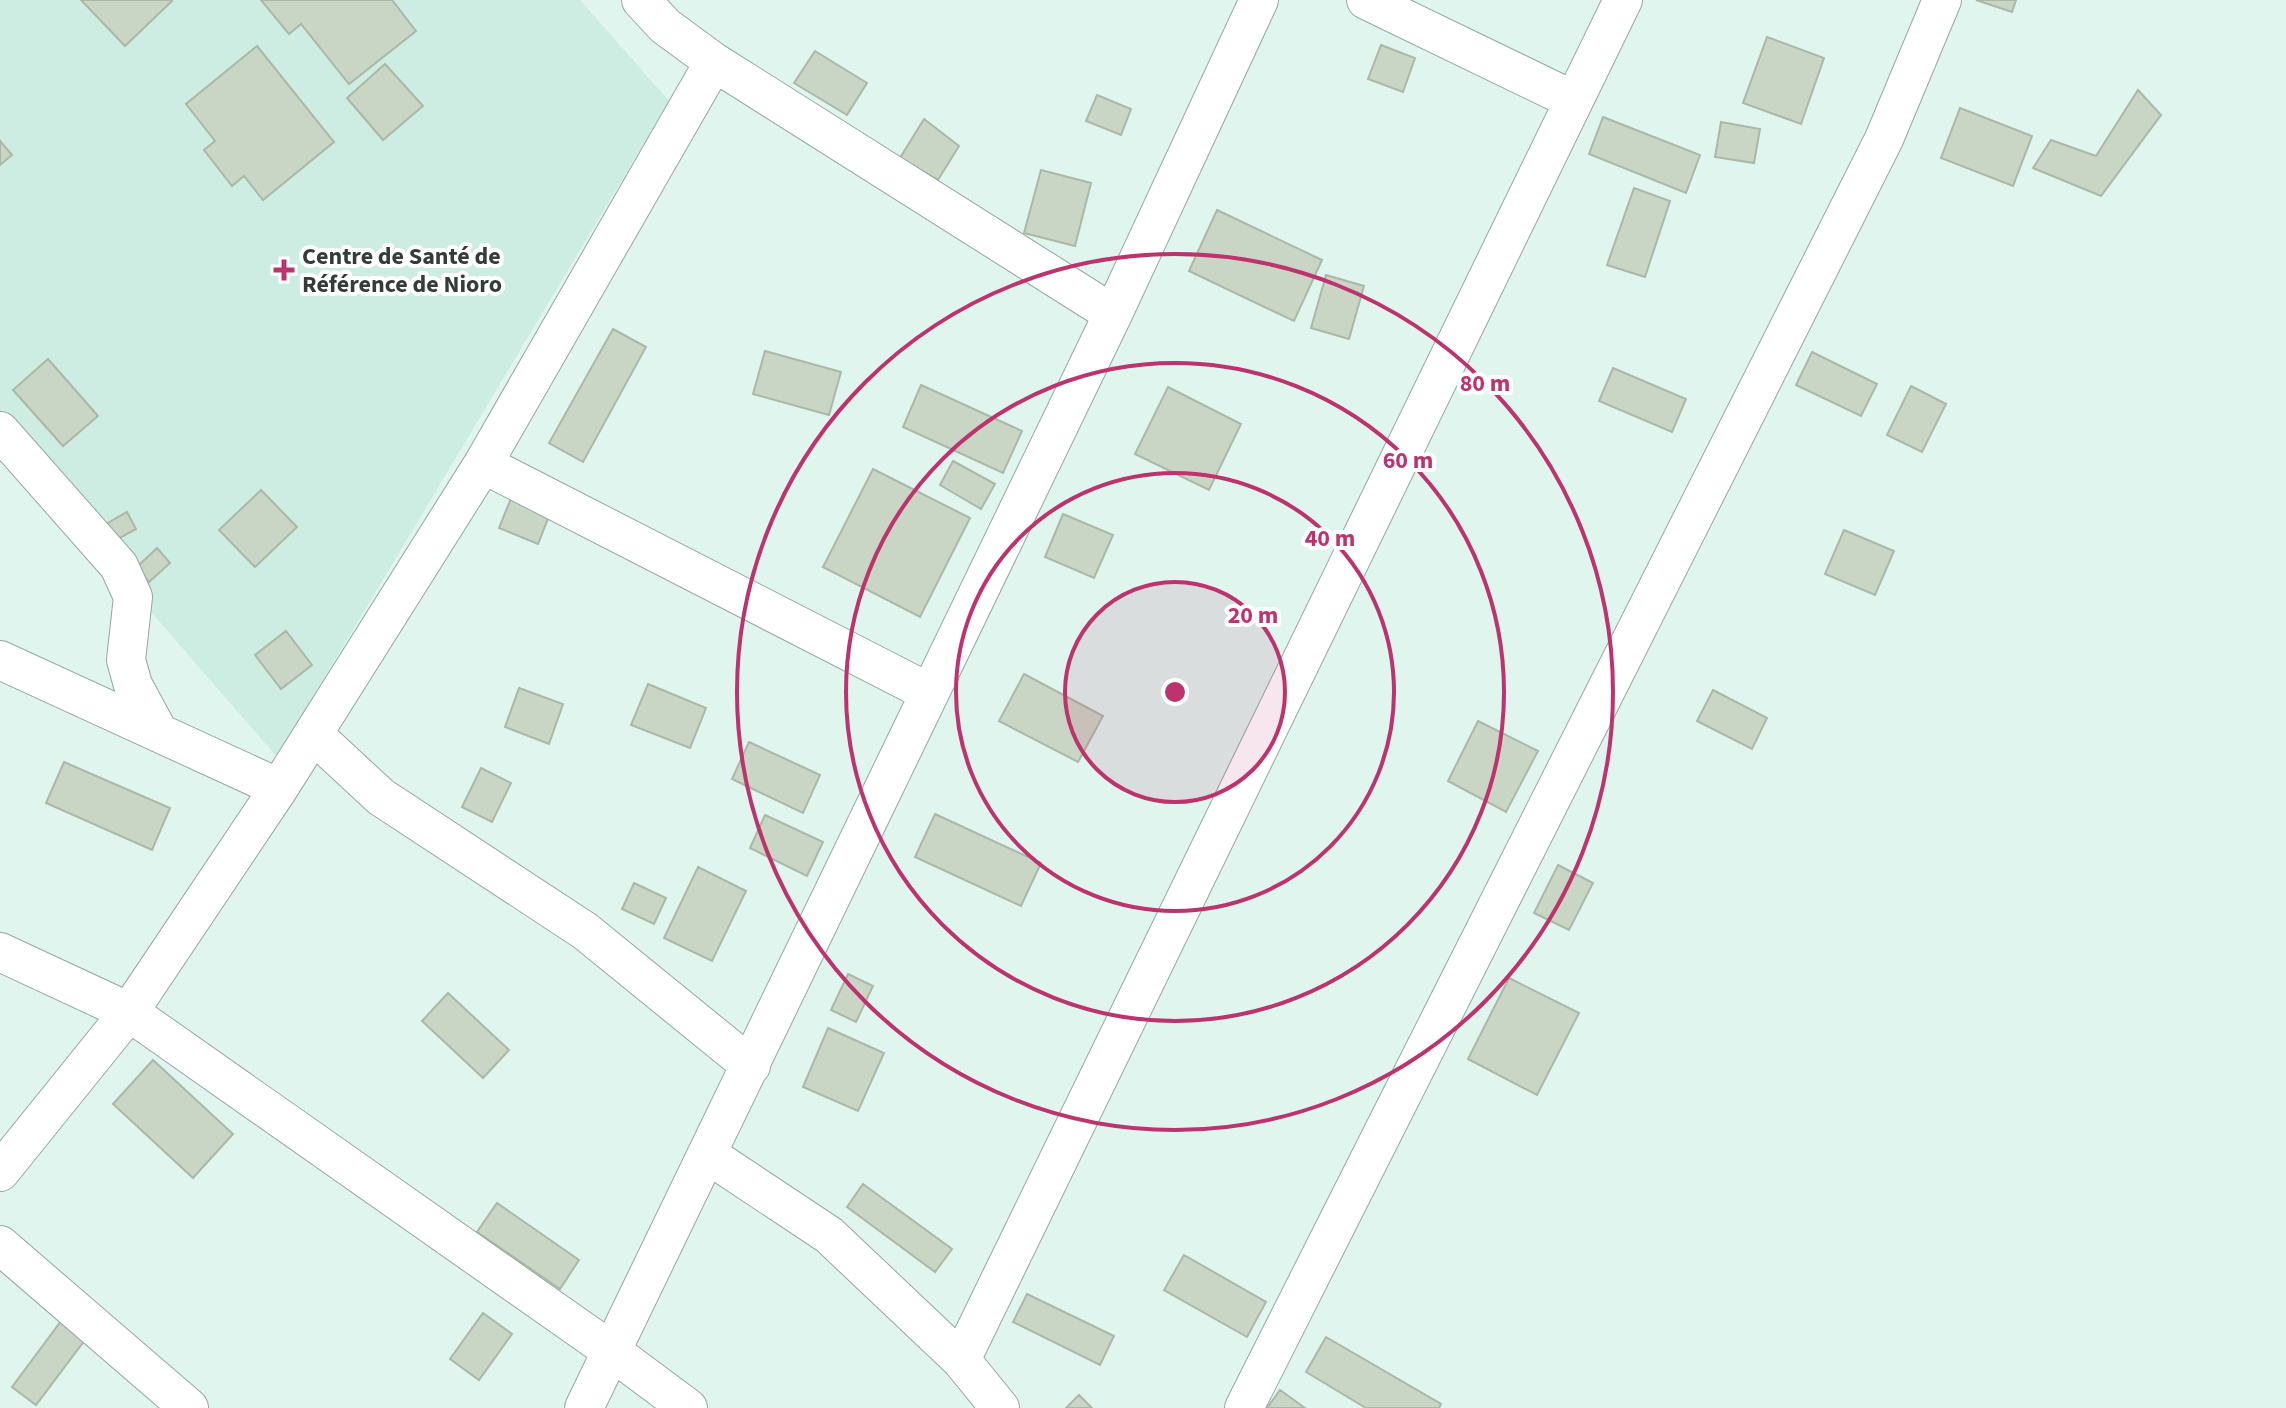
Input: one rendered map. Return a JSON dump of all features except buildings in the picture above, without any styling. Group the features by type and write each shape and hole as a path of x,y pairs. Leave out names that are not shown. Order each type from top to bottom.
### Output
{"street":[{"path":"584,1408 1113,314 1259,0"},
{"path":"1366,0 1573,100"},
{"path":"961,1360 1623,0"},
{"path":"1244,1408 1877,154 1942,0"},
{"path":"661,9 714,62 1113,314"},
{"path":"0,1172 129,1012 279,788 483,464 714,62"},
{"path":"0,431 119,566 133,597 126,660 133,685 159,733"},
{"path":"483,464 930,693"},
{"path":"0,660 279,788"},
{"path":"313,734 381,797 585,931 751,1066"},
{"path":"0,952 129,1012 688,1408"},
{"path":"707,1154 829,1235 961,1360 1000,1408"},
{"path":"0,1245 189,1408"}],"shaded area":[{"name":"Centre de Santé de Référence de Nioro","path":"0,0 580,0 669,101 277,757 0,438"}],"place":[{"name":"Centre de Santé de Référence de Nioro","path":"284,270"}]}
